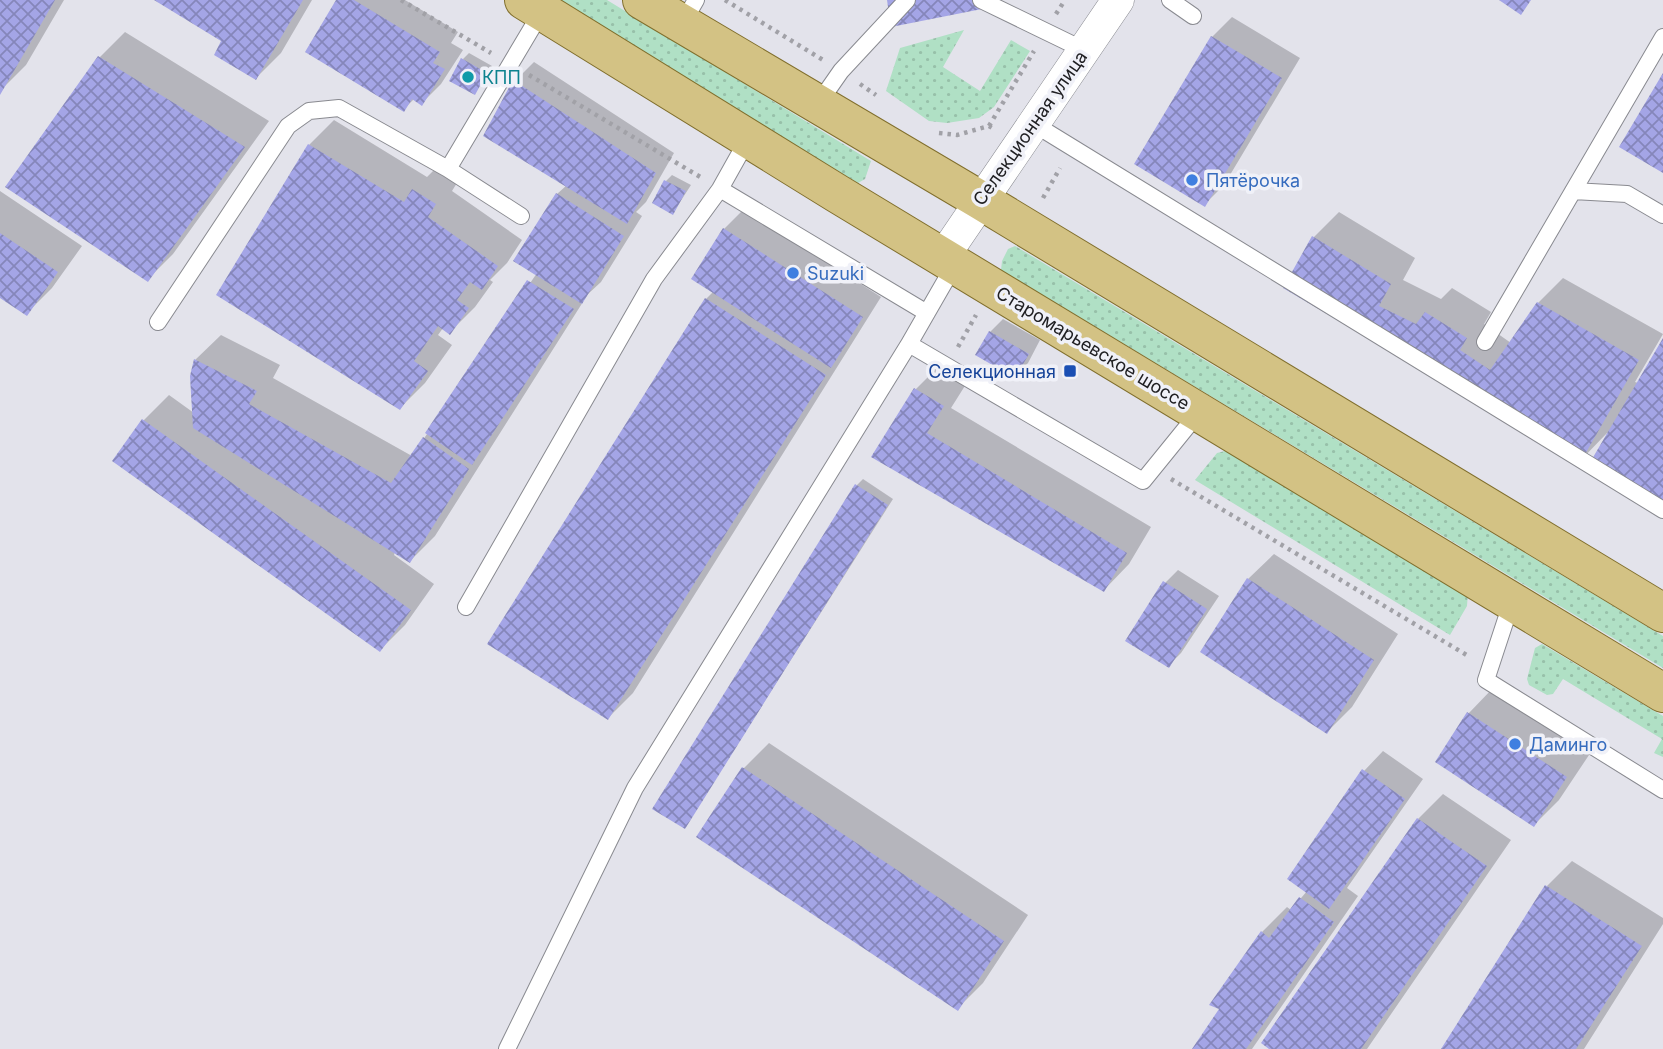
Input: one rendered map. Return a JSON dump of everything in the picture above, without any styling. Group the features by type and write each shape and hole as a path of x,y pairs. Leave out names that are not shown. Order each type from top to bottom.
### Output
{"main road":[{"path":"642,0 689,12 817,106 980,200 1663,613"},
{"name":"Старомарьевское шоссе","path":"533,6 1663,692"}],"street":[{"name":"Селекционная улица","path":"949,261 980,200 1118,0"}],"lane":[{"path":"817,106 841,71 907,0"},
{"path":"981,0 1084,50"},
{"path":"1170,0 1193,16"},
{"path":"448,169 510,65 533,6"},
{"path":"1485,342 1663,37"},
{"path":"158,322 288,126 309,111 339,108 448,169 521,216"},
{"path":"1027,134 1663,510"},
{"path":"466,607 654,279 720,189 748,138"},
{"path":"720,189 927,313"},
{"path":"1573,191 1627,194 1663,215"},
{"path":"506,1049 635,788 909,344 927,313 949,261"},
{"path":"909,344 1143,481 1199,412"},
{"path":"1512,601 1486,680 1663,790"}],"path":[{"path":"401,0 720,189"},
{"path":"725,0 879,97"},
{"path":"989,126 1065,0"},
{"path":"931,133 957,135 989,126 1027,134 1072,176"},
{"path":"1154,469 1490,667"}],"green space":[{"path":"558,0 607,0 871,161 865,179 858,183"},
{"path":"964,30 943,67 980,91 1011,40 1030,51 994,107 979,118 947,123 929,121 886,91 900,48"},
{"path":"1015,246 1663,636 1663,668 1001,270 1008,249"},
{"path":"1233,449 1468,592 1467,606 1450,635 1195,480 1217,453"},
{"path":"1542,644 1663,716 1663,757 1654,753 1662,739 1563,679 1553,694 1547,695 1529,685 1527,679 1535,648"}],"building":[{"path":"0,0 55,0 0,95"},
{"path":"154,0 303,0 256,80 214,55 221,41"},
{"path":"336,0 354,0 440,52 433,63 445,69 422,106 412,99 404,112 305,52"},
{"path":"887,0 985,0 987,8 891,27"},
{"path":"1499,0 1531,0 1521,15"},
{"path":"1211,36 1282,78 1205,207 1134,164"},
{"path":"98,56 245,147 148,282 5,187"},
{"name":"КПП","path":"461,58 487,73 475,95 449,81"},
{"path":"1663,73 1663,173 1619,147"},
{"path":"513,80 656,173 627,224 483,136"},
{"path":"308,144 404,202 412,189 436,204 428,217 498,266 482,290 470,282 457,300 469,308 450,335 438,326 414,361 428,371 400,410 216,295"},
{"path":"664,180 686,191 673,215 652,203"},
{"path":"556,193 624,236 582,304 513,261"},
{"path":"723,228 863,317 831,368 691,279"},
{"path":"0,233 58,272 27,316 0,298"},
{"path":"1312,236 1391,284 1379,306 1416,324 1425,312 1467,338 1460,350 1490,370 1537,302 1639,360 1580,463 1283,288"},
{"path":"527,280 574,309 472,465 425,433"},
{"path":"705,298 826,375 608,720 487,644"},
{"path":"989,331 1029,354 1015,378 975,355"},
{"path":"1663,338 1663,517 1585,471"},
{"path":"194,359 257,391 249,404 391,483 423,437 469,469 410,563 193,428 190,376"},
{"path":"914,388 944,406 927,433 1127,553 1104,592 871,457"},
{"path":"142,419 411,610 380,652 112,461"},
{"path":"855,484 888,505 685,829 652,809"},
{"path":"1247,578 1374,660 1327,734 1200,652"},
{"path":"1163,581 1207,609 1169,668 1125,641"},
{"path":"1467,712 1567,777 1534,827 1435,762"},
{"path":"742,767 1004,941 958,1011 696,837"},
{"path":"1362,769 1405,799 1329,909 1287,879"},
{"path":"1417,818 1487,866 1361,1049 1269,1049 1261,1043"},
{"path":"1545,885 1642,946 1576,1049 1441,1049"},
{"path":"1299,897 1334,922 1246,1049 1192,1049 1219,1009 1209,1005 1261,931 1269,938"}],"place":[{"name":"КПП","path":"468,77"},
{"name":"Пятёрочка","path":"1192,180"},
{"name":"Suzuki","path":"793,273"},
{"name":"Селекционная","path":"1070,371"},
{"name":"Даминго","path":"1515,744"}]}
